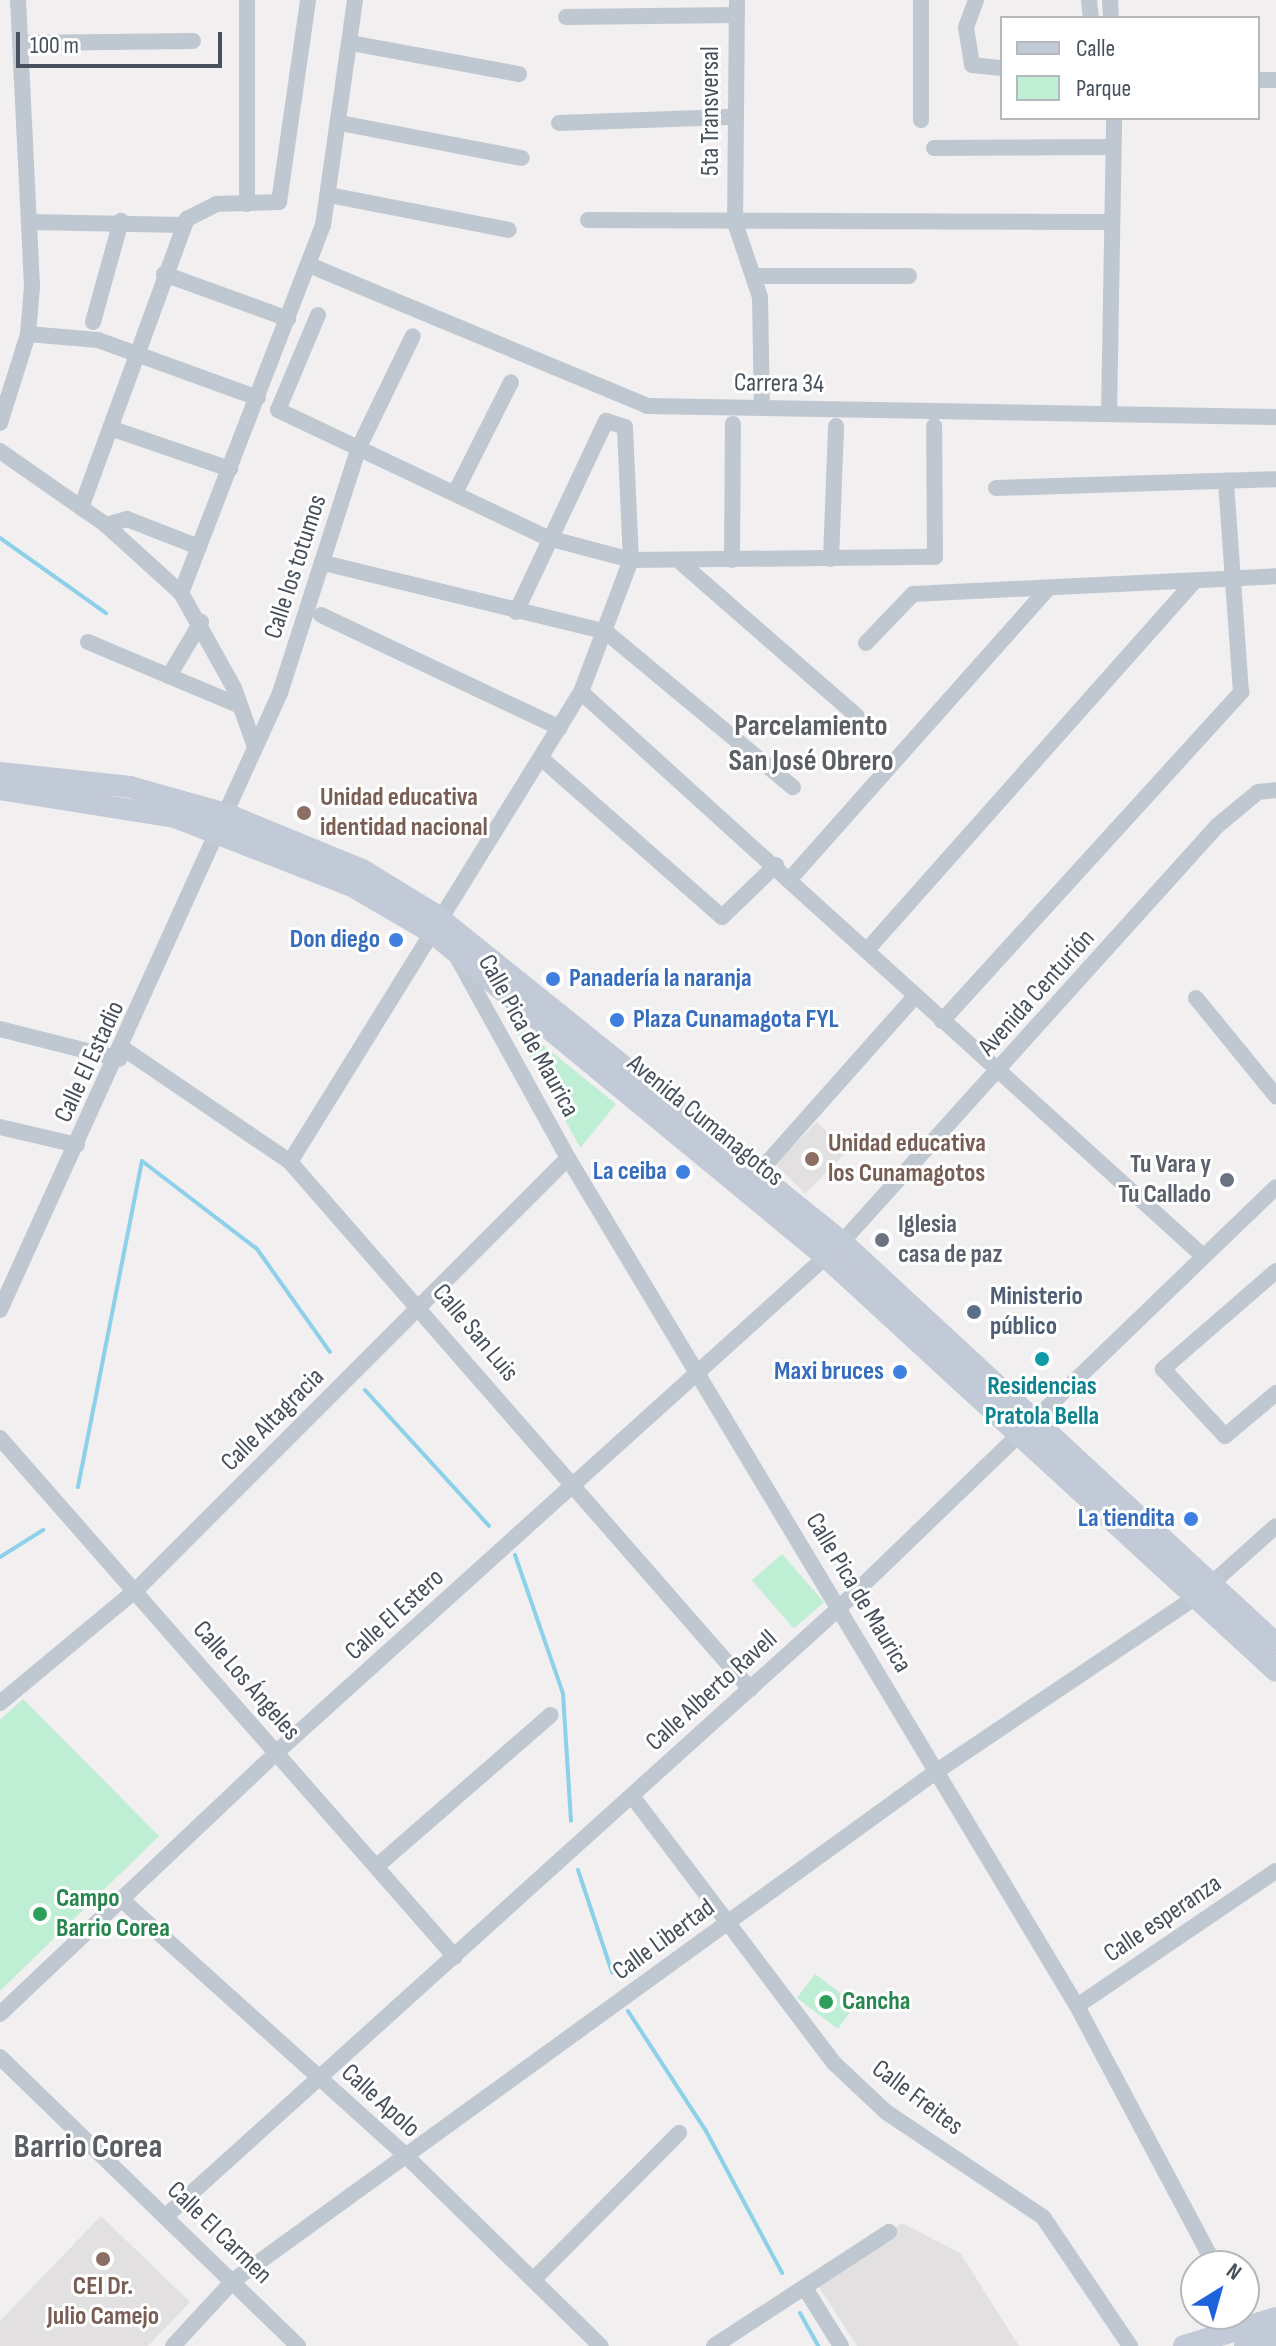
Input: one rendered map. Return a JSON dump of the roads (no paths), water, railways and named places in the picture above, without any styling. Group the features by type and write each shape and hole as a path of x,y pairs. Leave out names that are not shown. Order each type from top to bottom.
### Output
{"street":[{"path":"0,423 28,334 30,222 23,43 18,0"},
{"path":"247,0 247,204"},
{"path":"81,508 183,225 197,209 281,198 308,0"},
{"path":"181,593 309,265 329,195 355,0"},
{"path":"921,0 921,120"},
{"path":"976,0 966,27 972,65 1000,68"},
{"path":"566,17 736,7"},
{"name":"5ta Transversal","path":"735,223 736,7"},
{"path":"23,43 193,41"},
{"path":"351,43 519,74"},
{"path":"559,123 735,117"},
{"path":"1109,414 1114,120"},
{"path":"340,123 522,158"},
{"path":"934,148 1113,147"},
{"path":"329,195 509,230"},
{"path":"588,220 735,223 1112,222"},
{"path":"30,222 121,221 183,225"},
{"path":"93,322 121,221"},
{"path":"735,223 755,276 762,408"},
{"name":"Carrera 34","path":"309,265 647,406 1276,417"},
{"path":"164,274 288,319"},
{"path":"755,276 909,276"},
{"path":"318,315 278,410 548,538 631,560 935,557 934,426"},
{"path":"28,334 137,351 258,398"},
{"name":"Calle los totumos","path":"223,823 324,563 359,447 413,336"},
{"path":"455,493 511,382"},
{"path":"290,1162 581,692 631,560 627,428 607,420 548,538 516,612"},
{"path":"732,560 733,424"},
{"path":"831,559 836,426"},
{"path":"110,428 230,469"},
{"path":"0,451 106,525 181,593 201,622 240,706 255,747"},
{"path":"996,488 1276,479"},
{"path":"942,1021 1241,692 1226,481"},
{"path":"106,525 127,519 199,547"},
{"path":"678,560 857,716"},
{"path":"324,563 606,632 793,787"},
{"path":"866,643 913,594 1046,591 1276,576"},
{"path":"867,950 1193,583"},
{"path":"790,879 1046,591"},
{"path":"321,615 560,728"},
{"path":"169,676 201,622"},
{"path":"88,642 240,706"},
{"path":"581,692 776,865 998,1074 1202,1255"},
{"path":"541,758 714,914 729,913 776,865"},
{"name":"Avenida Cumanagotos","path":"0,773 130,787 223,823 437,926 759,1172 834,1250 1207,1589 1276,1644"},
{"name":"Avenida Cumanagotos","path":"0,789 120,803 223,823"},
{"name":"Avenida Centurión","path":"834,1250 998,1074 1217,826 1246,799 1274,792"},
{"name":"Calle El Estadio","path":"0,1310 122,1054 223,823"},
{"name":"Avenida Cumanagotos","path":"437,926 452,949 834,1250"},
{"name":"Calle Pica de Maurica","path":"452,949 568,1158 1077,2006 1207,2250"},
{"path":"759,1172 915,996"},
{"path":"1196,998 1276,1096"},
{"name":"Calle San Luis","path":"0,1029 122,1054 290,1162 422,1306 573,1488 750,1689"},
{"path":"0,1127 77,1145"},
{"name":"Calle Altagracia","path":"0,1703 135,1591 568,1158"},
{"name":"Calle Alberto Ravell","path":"166,2216 838,1609 1276,1187"},
{"name":"Calle El Estero","path":"0,2014 277,1752 834,1250"},
{"path":"1274,1278 1163,1369 1225,1436 1276,1393"},
{"name":"Calle Los Ángeles","path":"0,1438 455,1957"},
{"name":"Calle Libertad","path":"173,2346 234,2280 937,1771 1207,1589 1276,1526"},
{"name":"Avenida Cumanagotos","path":"1207,1589 1276,1671"},
{"path":"377,1866 551,1715"},
{"name":"Calle Freites","path":"632,1796 834,2063 876,2102 1043,2217 1130,2346"},
{"name":"Calle esperanza","path":"1077,2006 1276,1871"},
{"name":"Calle Apolo","path":"121,1899 406,2156 601,2346"},
{"name":"Calle El Carmen","path":"0,2057 234,2280 298,2346"},
{"path":"534,2279 679,2133"},
{"path":"714,2346 889,2232"},
{"path":"805,2288 841,2346"},
{"path":"1184,2346 1254,2335 1276,2318"}],"waterway":[{"path":"0,538 106,613"},
{"path":"78,1487 142,1161 257,1249 330,1352"},
{"path":"365,1390 489,1526"},
{"path":"0,1557 43,1530"},
{"path":"515,1555 563,1694 571,1821"},
{"path":"578,1870 612,1972"},
{"path":"628,2011 706,2131 782,2273"},
{"path":"800,2313 818,2346"}],"place":[{"name":"Unidad educativa identidad nacional","path":"304,813"},
{"name":"Don diego","path":"396,940"},
{"name":"Panadería la naranja","path":"553,979"},
{"name":"Plaza Cunamagota FYL","path":"617,1020"},
{"name":"Unidad educativa los Cunamagotos","path":"812,1159"},
{"name":"La ceiba","path":"683,1172"},
{"name":"Tu Vara y Tu Callado","path":"1227,1180"},
{"name":"Iglesia casa de paz","path":"882,1240"},
{"name":"Ministerio público","path":"974,1312"},
{"name":"Residencias Pratola Bella","path":"1042,1359"},
{"name":"Maxi bruces","path":"900,1372"},
{"name":"La tiendita","path":"1191,1519"},
{"name":"Campo Barrio Corea","path":"40,1914"},
{"name":"Cancha","path":"826,2002"},
{"name":"CEI Dr. Julio Camejo","path":"103,2259"}],"district":[{"name":"Parcelamiento San José Obrero","path":"811,743"},
{"name":"Barrio Corea","path":"88,2147"}]}
